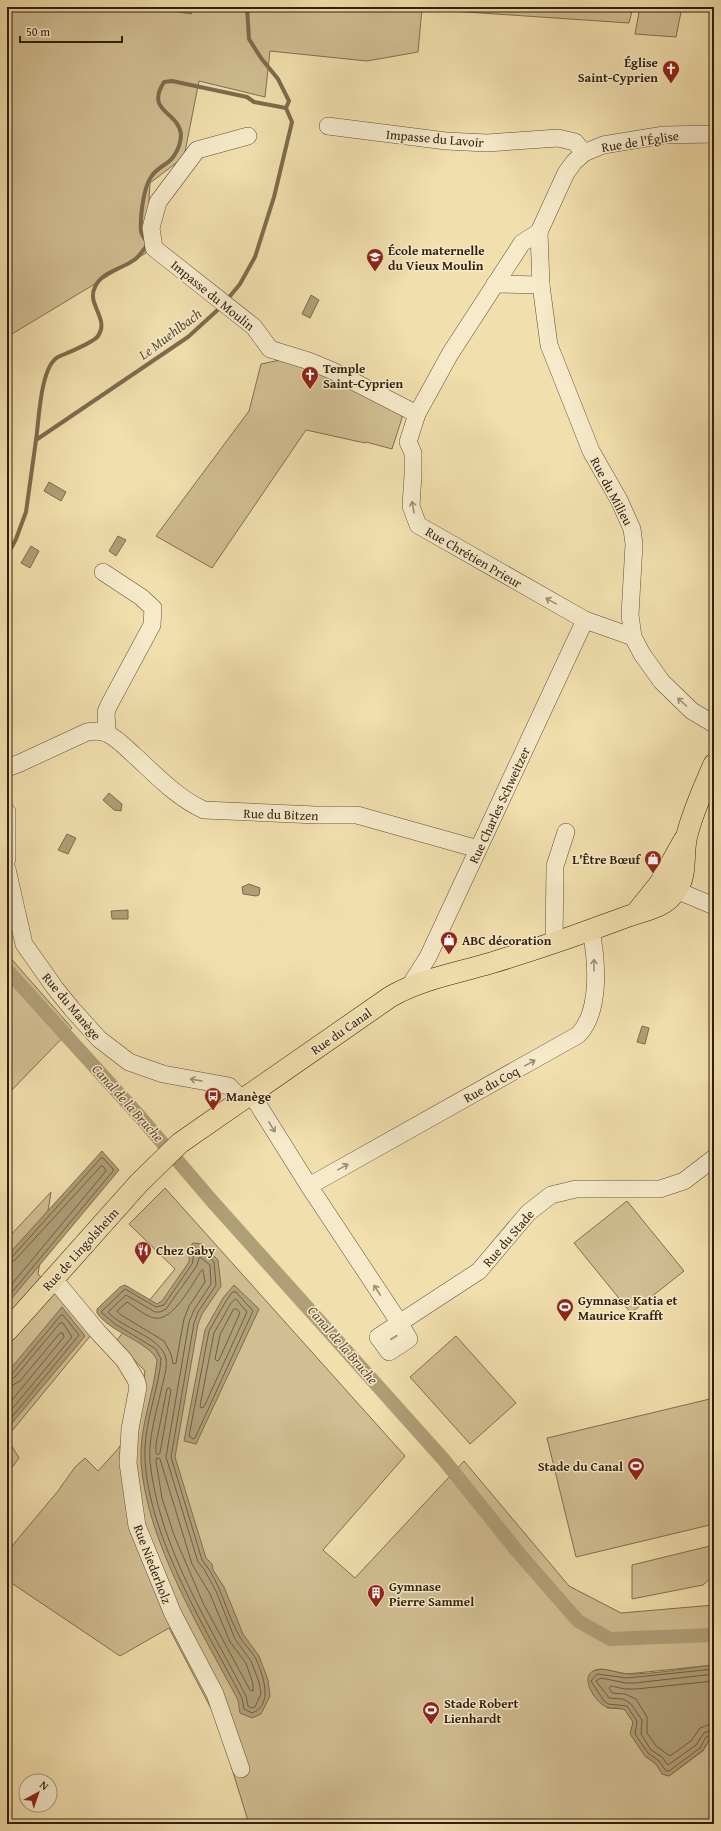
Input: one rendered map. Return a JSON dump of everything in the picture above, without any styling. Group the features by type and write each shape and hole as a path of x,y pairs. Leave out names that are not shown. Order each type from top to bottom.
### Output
{"main road":[{"path":"668,887 684,871 686,836 714,764"},
{"name":"Rue du Canal","path":"158,1165 180,1143 390,997 409,987 554,944 636,913 654,909 668,887"},
{"name":"Rue de Lingolsheim","path":"7,1330 138,1183 158,1165"}],"street":[{"name":"Impasse du Lavoir","path":"328,126 446,141 487,143 558,138 575,142 584,153"},
{"name":"Rue de l'Église","path":"540,232 566,173 574,162 584,153 603,145 664,135 714,134"},
{"name":"Impasse du Moulin","path":"248,136 197,150 158,202 151,228 154,248 254,327 270,349 309,361 334,371 417,414"},
{"path":"417,414 450,354 522,243 540,232"},
{"name":"Rue du Milieu","path":"540,232 541,285 549,345 591,451 619,500 632,529 634,544 630,615 633,637 642,654 662,682 692,711 714,724"},
{"path":"496,284 541,285"},
{"name":"Rue Chrétien Prieur","path":"417,414 408,442 413,453 411,506 418,524 585,620 633,637"},
{"path":"7,768 87,732 96,731 107,733 106,712 152,625 153,608 142,597 103,572"},
{"name":"Rue Charles Schweitzer","path":"409,987 428,957 585,620"},
{"name":"Rue du Bitzen","path":"107,733 119,741 185,800 204,810 214,812 357,815 478,849"},
{"path":"7,812 7,859"},
{"path":"554,944 555,866 566,832"},
{"name":"Rue du Manège","path":"7,869 24,944 55,988 99,1039 120,1057 129,1062 163,1074 229,1086 246,1097"},
{"path":"668,887 714,906"},
{"name":"Rue du Coq","path":"309,1186 578,1035 590,1018 594,1002 594,956 591,931"},
{"path":"246,1097 309,1186"},
{"name":"Rue du Stade","path":"309,1186 399,1322 479,1270 528,1213 550,1195 576,1189 660,1189 684,1181 714,1158"},
{"name":"Rue Niederholz","path":"52,1278 97,1332 124,1360 136,1380 138,1387 130,1429 128,1463 137,1526 173,1614 215,1694 241,1769"}],"shaded area":[{"path":"7,7 633,7 629,23 422,9 418,52 367,61 270,51 265,97 199,81 184,157 150,183 146,253 7,337"},
{"path":"640,7 682,7 676,37 635,34"},
{"path":"285,359 298,361 401,412 402,418 392,449 366,442 306,430 212,568 156,536 249,411 261,364"},
{"path":"7,954 72,1028 7,1095"},
{"path":"165,1188 405,1456 323,1550 355,1578 464,1461 569,1586 621,1613 714,1605 714,1665 627,1674 602,1669 595,1670 607,1708 625,1709 633,1722 633,1727 645,1756 656,1764 663,1774 669,1776 703,1751 709,1740 714,1737 714,1824 249,1824 217,1720 169,1628 120,1656 7,1580 7,1552 58,1491 75,1467 85,1458 98,1471 118,1449 138,1418 145,1371 116,1341 175,1269 129,1224"},
{"path":"51,1192 38,1274 91,1335 7,1437 7,1239"},
{"path":"627,1201 684,1271 631,1313 574,1243"},
{"path":"456,1336 516,1403 470,1444 410,1377"},
{"name":"Stade du Canal","path":"714,1398 714,1524 576,1557 547,1438"},
{"path":"7,1438 19,1458 7,1474"},
{"path":"714,1545 714,1575 703,1585 632,1599 632,1565"}],"water":[{"path":"164,7 194,7 191,14 167,10"},
{"path":"311,295 319,300 310,318 302,314"},
{"path":"49,482 66,492 61,501 44,491"},
{"path":"118,536 126,540 116,556 109,551"},
{"path":"31,546 39,551 30,568 21,563"},
{"path":"109,793 122,804 121,811 114,810 103,800"},
{"path":"67,834 76,838 68,854 58,850"},
{"path":"249,884 260,888 259,895 243,894 242,887"},
{"path":"128,910 128,919 112,919 111,911"},
{"path":"642,1026 649,1028 645,1044 637,1042"},
{"path":"102,1151 119,1170 7,1304 7,1256"},
{"path":"193,1243 202,1244 218,1260 221,1286 202,1314 198,1324 175,1457 206,1558 212,1564 213,1570 224,1587 243,1634 259,1656 268,1680 270,1696 261,1714 252,1718 240,1713 238,1700 178,1585 153,1524 145,1493 141,1449 144,1423 157,1360 146,1347 111,1326 97,1313 97,1309 120,1287 125,1285 157,1304 162,1301 189,1262 190,1247"},
{"path":"234,1285 259,1309 196,1444 184,1441 205,1330 223,1298"},
{"path":"62,1307 85,1336 7,1429 7,1373"},
{"path":"714,1665 714,1737 709,1740 703,1750 669,1776 662,1774 656,1764 645,1756 630,1734 633,1722 625,1710 609,1708 603,1705 598,1701 588,1683 588,1677 591,1673 600,1669 625,1674 640,1674"}],"waterway":[{"name":"Le Muehlbach","path":"226,301 240,284 255,257 274,197 292,122 286,108 289,101 278,79 261,58 249,39 247,7"},
{"path":"36,440 41,395 47,372 52,363 58,357 91,342 98,336 101,330 100,318 93,299 95,287 107,274 136,259 148,244 141,233 141,218 144,196 148,182 158,169 173,158 179,146 181,137 179,126 164,111 158,100 159,92 164,82 172,81 247,97 254,102 286,108"},
{"name":"Le Muehlbach","path":"7,556 16,539 26,512 36,440 188,337 222,306"},
{"name":"Canal de la Bruche","path":"7,970 142,1119 212,1201 444,1460 517,1551 578,1621 610,1639 714,1635"}],"place":[{"name":"Église Saint-Cyprien","path":"671,84"},
{"name":"École maternelle du Vieux Moulin","path":"375,272"},
{"name":"Temple Saint-Cyprien","path":"310,390"},
{"name":"L'Être Bœuf","path":"653,874"},
{"name":"ABC décoration","path":"449,955"},
{"name":"Manège","path":"213,1111"},
{"name":"Chez Gaby","path":"143,1265"},
{"name":"Gymnase Katia et Maurice Krafft","path":"565,1322"},
{"name":"Stade du Canal","path":"636,1481"},
{"name":"Gymnase Pierre Sammel","path":"376,1608"},
{"name":"Stade Robert Lienhardt","path":"431,1725"}]}
